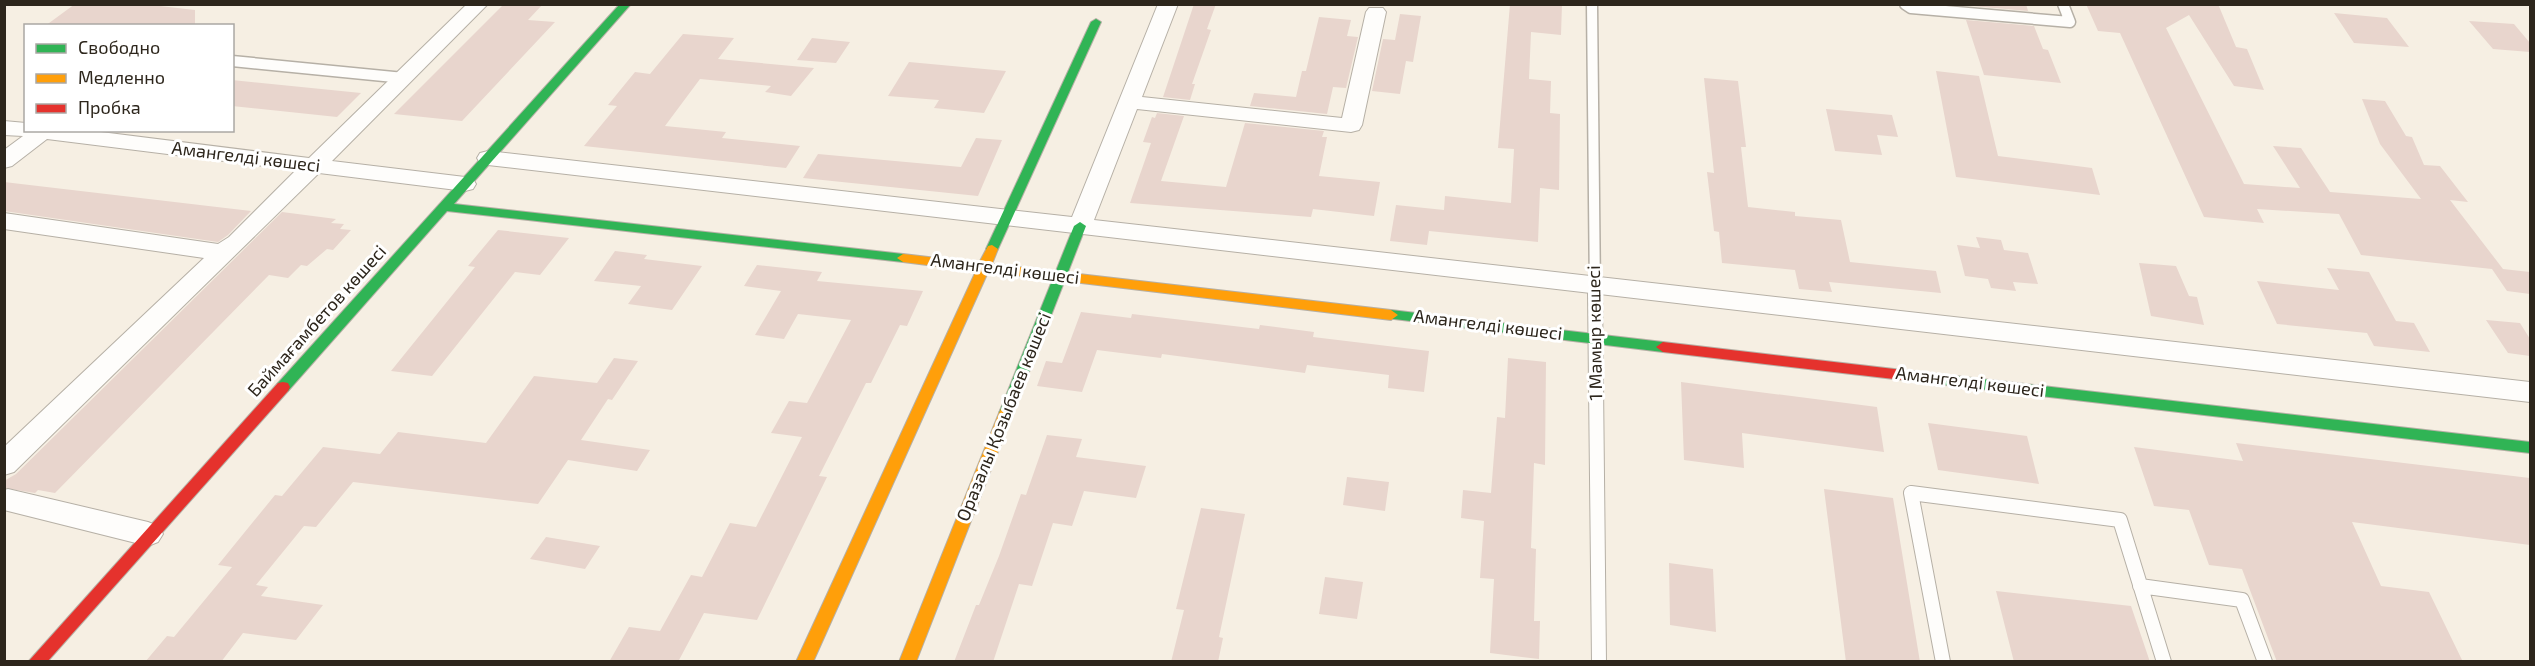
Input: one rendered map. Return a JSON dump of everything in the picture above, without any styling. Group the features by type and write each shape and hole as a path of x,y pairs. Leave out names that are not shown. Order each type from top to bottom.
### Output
{"street":[{"path":"4,464 479,4"},
{"name":"Баймағамбетов көшесі","path":"36,662 148,534 626,4"},
{"name":"Оразалы Қозыбаев көшесі","path":"907,662 1168,4"},
{"path":"1129,102 1351,125 1376,12"},
{"path":"804,662 1096,22"},
{"name":"Амангелді көшесі","path":"4,128 24,130"},
{"path":"4,161 34,132"},
{"name":"Амангелді көшесі","path":"43,132 465,184"},
{"path":"488,158 2530,392"},
{"name":"Амангелді көшесі","path":"445,207 1060,275 2530,448"},
{"path":"4,221 233,244"},
{"path":"8,500 148,534"}],"lane":[{"name":"1 Мамыр көшесі","path":"1592,4 1599,662"},
{"path":"1905,4 1911,8 2070,22 2063,4"},
{"path":"234,61 404,78"},
{"path":"1943,662 1911,493 2120,520 2164,662"},
{"path":"2140,586 2242,600 2265,662"}],"building":[{"path":"75,4 142,4 195,10 195,24 48,24"},
{"path":"504,4 543,4 528,20 555,22 462,121 394,114"},
{"path":"1194,4 1216,4 1207,29 1211,30 1192,84 1195,84 1190,100 1163,97"},
{"path":"1510,4 1562,4 1561,35 1531,32 1529,79 1551,81 1550,113 1560,114 1559,190 1540,188 1538,242 1429,231 1427,245 1390,241 1396,205 1444,210 1445,196 1511,203 1514,149 1498,148"},
{"path":"2026,4 2028,11 1961,5"},
{"path":"2086,4 2218,4 2236,47 2247,49 2264,90 2234,86 2189,15 2166,28 2244,184 2300,188 2273,146 2301,148 2330,192 2421,199 2380,144 2362,99 2385,101 2406,136 2412,137 2424,165 2440,166 2468,202 2450,200 2503,269 2530,272 2530,294 2507,291 2492,269 2361,255 2339,214 2257,209 2264,223 2204,217 2120,33 2098,31"},
{"path":"2334,13 2387,18 2409,47 2354,43"},
{"path":"1400,14 1421,16 1413,62 1406,61 1400,94 1372,91 1383,39 1395,40"},
{"path":"1319,17 1351,20 1347,36 1358,37 1346,88 1333,87 1327,114 1250,106 1254,93 1296,97 1302,71 1306,71"},
{"path":"1966,20 2034,26 2043,49 2048,50 2061,83 1984,75"},
{"path":"2469,21 2514,24 2530,43 2530,52 2493,49"},
{"path":"683,34 734,38 718,59 814,68 791,96 765,92 771,86 700,79 665,126 726,132 722,138 800,146 786,168 584,146 617,106 608,105 635,72 650,74"},
{"path":"812,38 850,42 836,63 797,60"},
{"path":"909,62 1006,71 984,113 934,108 939,100 888,96"},
{"path":"1936,71 1979,76 1998,156 2092,168 2100,195 1956,177"},
{"path":"1704,78 1738,81 1746,147 1741,147 1748,207 1795,212 1795,216 1841,220 1850,262 1936,271 1941,293 1829,282 1832,292 1799,289 1795,270 1722,263 1719,232 1714,231 1707,172 1714,173"},
{"path":"234,80 361,93 337,117 234,106"},
{"path":"1826,109 1892,115 1898,137 1877,135 1882,155 1835,151"},
{"path":"1157,113 1184,116 1161,181 1226,187 1245,123 1324,131 1322,137 1327,137 1319,176 1380,182 1374,216 1313,209 1311,217 1130,203 1151,143 1143,142 1152,117 1155,118"},
{"path":"976,138 1002,140 978,196 803,178 818,154 961,167"},
{"path":"4,182 251,211 218,242 4,211"},
{"path":"282,212 336,219 331,223 344,224 340,229 351,230 333,250 327,249 307,266 301,265 288,278 269,275 55,493 38,490 35,493 4,488 4,481 16,474"},
{"path":"498,230 569,238 540,275 515,272 432,376 391,371 475,267 468,266"},
{"path":"1976,237 2001,240 2004,250 2028,253 2038,284 2013,282 2016,291 1991,288 1988,279 1965,276 1957,245 1980,248"},
{"path":"615,251 647,255 644,259 702,266 672,310 628,304 641,286 594,281"},
{"path":"2139,263 2176,266 2189,296 2197,297 2204,325 2151,316"},
{"path":"757,265 822,272 817,281 923,291 907,326 900,325 871,383 866,383 819,476 827,477 757,620 704,613 678,662 609,662 629,627 660,631 691,575 702,577 730,523 756,527 802,437 771,433 789,401 807,403 851,320 798,314 784,339 755,335 781,291 744,286"},
{"path":"2327,268 2369,272 2396,321 2414,323 2430,352 2374,346 2367,333 2277,324 2257,281 2339,290"},
{"path":"1081,312 1131,318 1132,314 1259,329 1260,325 1314,332 1313,337 1429,351 1424,392 1388,388 1389,375 1307,365 1305,373 1162,354 1161,358 1097,350 1082,392 1037,386 1046,361 1062,363"},
{"path":"2486,320 2520,323 2530,339 2530,356 2508,353"},
{"path":"614,358 638,361 612,400 608,399 581,440 650,450 637,471 568,460 538,504 353,482 316,527 304,526 256,585 268,587 261,596 323,605 296,640 243,633 221,662 145,662 167,636 174,637 232,567 218,565 275,495 282,496 323,447 380,454 398,432 486,443 534,376 597,383"},
{"path":"1508,358 1546,362 1545,465 1534,463 1531,548 1536,549 1534,621 1540,621 1539,659 1490,653 1494,579 1480,578 1484,521 1461,518 1463,490 1491,493 1497,417 1505,418"},
{"path":"1681,382 1877,407 1884,452 1742,433 1744,468 1684,460"},
{"path":"1928,423 2027,436 2039,484 1938,470"},
{"path":"1047,435 1082,439 1076,457 1146,466 1136,498 1084,491 1072,526 1053,523 1032,586 1019,584 993,662 954,662 976,605 979,605 999,556 1021,494 1026,495"},
{"path":"2236,443 2530,478 2530,545 2352,522 2381,586 2429,592 2463,662 2277,662 2242,569 2209,565 2189,510 2154,506 2134,447 2243,461"},
{"path":"1347,477 1389,482 1385,511 1343,505"},
{"path":"1824,489 1893,498 1920,662 1846,662"},
{"path":"1201,508 1245,514 1219,637 1223,638 1218,662 1171,662 1184,610 1176,609"},
{"path":"546,537 600,546 585,569 530,559"},
{"path":"1669,563 1713,569 1716,632 1670,625"},
{"path":"1325,577 1363,582 1357,619 1319,614"},
{"path":"1996,591 2131,606 2150,662 2014,662"}],"traffic: fast":[{"path":"283,387 626,4"},
{"path":"992,249 1096,22"},
{"path":"445,207 903,258"},
{"path":"1006,413 1080,226"},
{"path":"1391,315 1663,347"},
{"path":"1920,377 2530,448"}],"traffic: slow":[{"path":"804,662 992,249"},
{"path":"903,258 1391,315"},
{"path":"907,662 1006,413"}],"traffic: jam":[{"path":"1663,347 1920,377"},
{"path":"36,662 283,387"}]}
